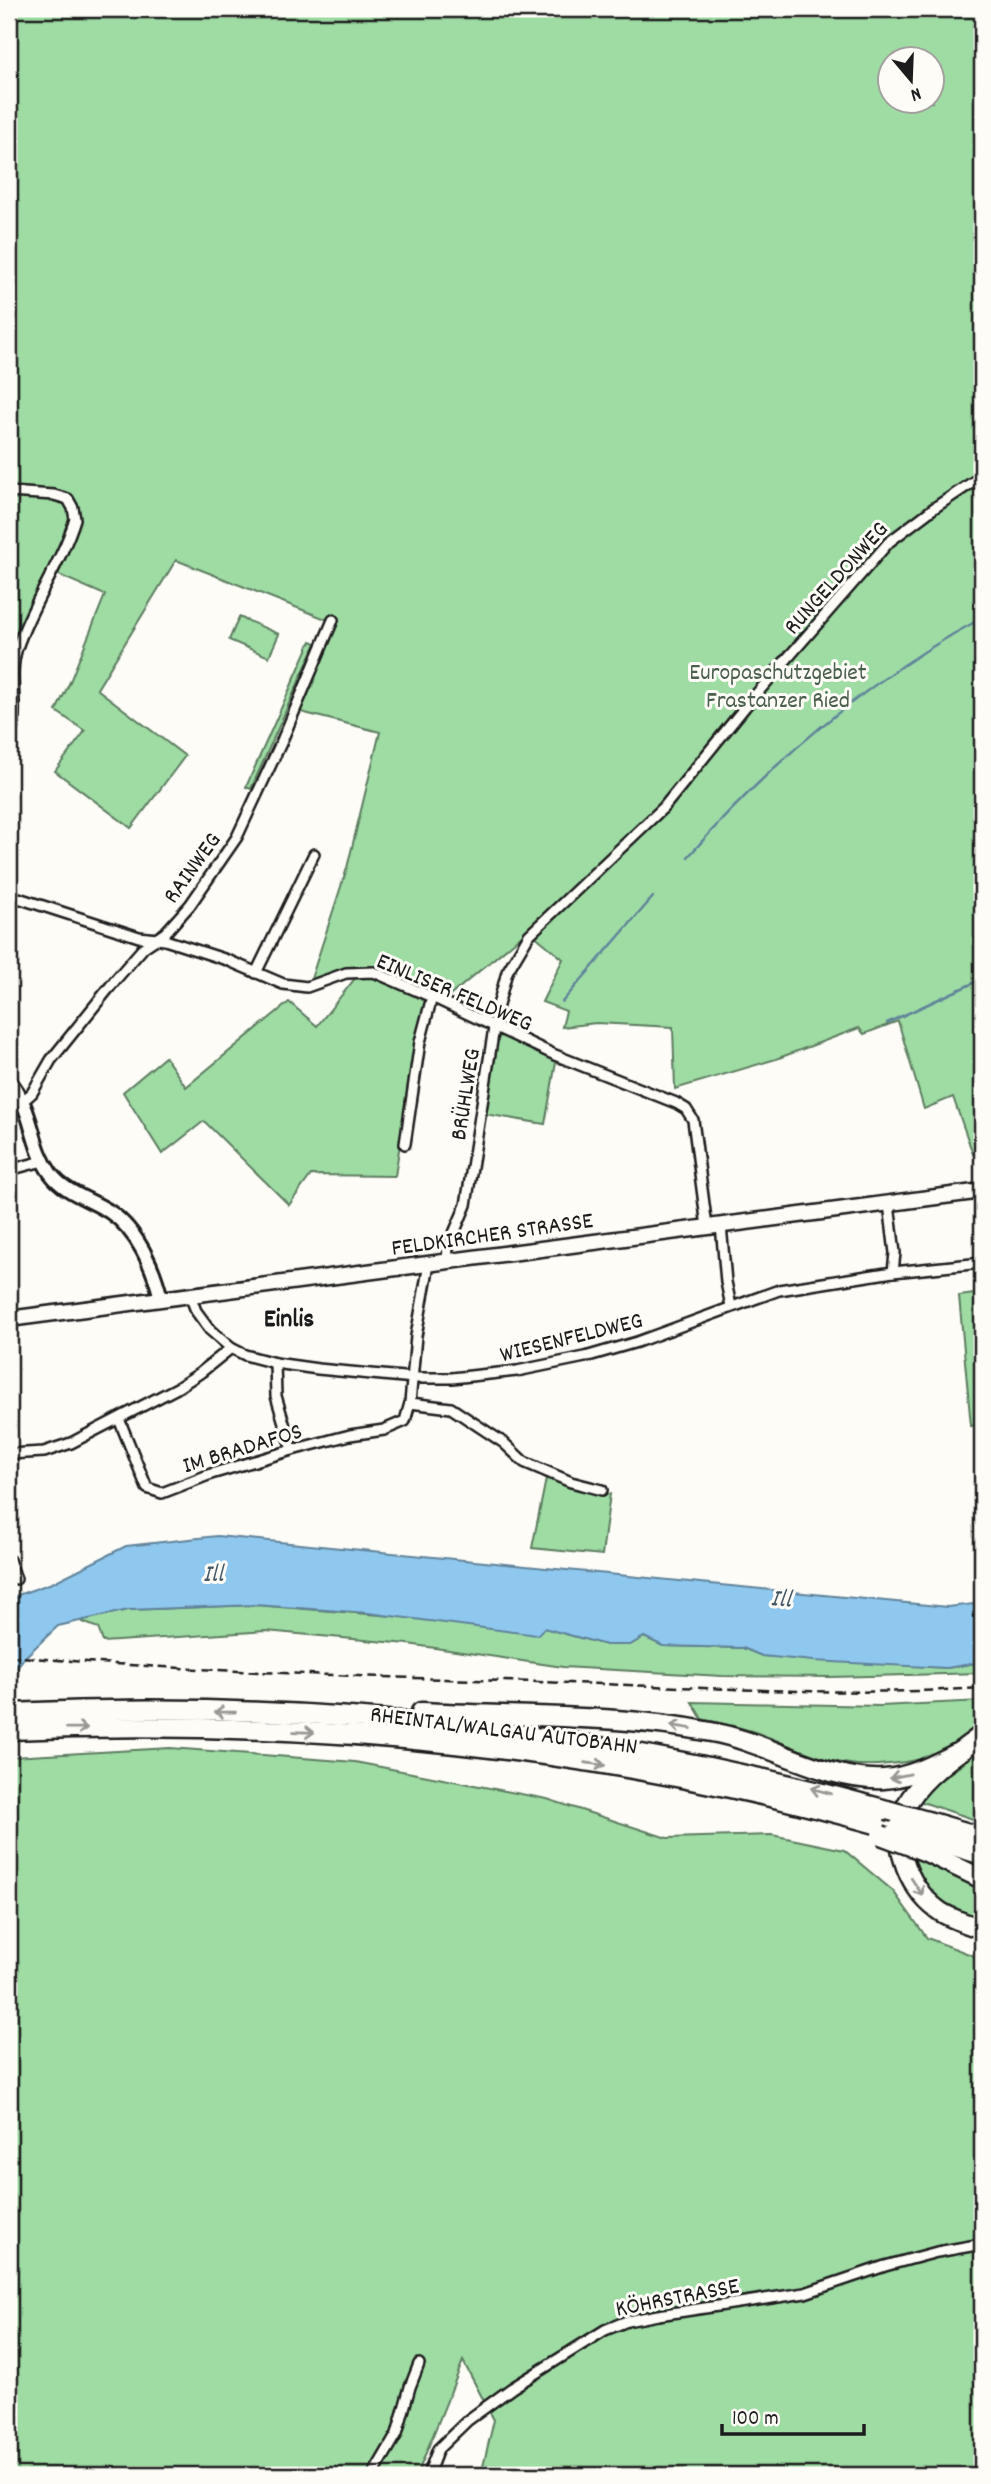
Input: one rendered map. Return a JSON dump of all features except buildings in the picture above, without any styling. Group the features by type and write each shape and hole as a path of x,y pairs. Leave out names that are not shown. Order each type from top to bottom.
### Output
{"highway":[{"name":"RHEINTAL/WALGAU AUTOBAHN","path":"9,1713 196,1711 345,1717 432,1724 698,1764 813,1789 884,1823"},
{"path":"345,1717 408,1711 642,1721 742,1738 817,1768 852,1777 883,1779 906,1776 963,1750"},
{"name":"RHEINTAL/WALGAU AUTOBAHN","path":"9,1730 131,1727 315,1732 553,1757 649,1772 884,1823 982,1855"},
{"path":"982,1735 920,1786 908,1801 901,1821 901,1847 907,1870 923,1897 939,1910 982,1929"},
{"name":"RHEINTAL/WALGAU AUTOBAHN","path":"927,1837 982,1837"},
{"path":"927,1837 982,1879"}],"main road":[{"path":"9,1081 24,1100 43,1161 60,1184 111,1212 129,1230 158,1284 161,1299"},
{"name":"FELDKIRCHER STRASSE","path":"9,1320 982,1191"}],"street":[{"name":"RUNGELDONWEG","path":"528,934 664,807 745,707 889,542 923,515 982,476"},
{"path":"9,492 54,495 68,499 75,519 17,648 11,673 15,726 9,739"},
{"name":"RAINWEG","path":"24,1100 32,1093 51,1060 117,978 155,939 165,933 190,905 237,837 333,620"},
{"path":"256,972 314,854"},
{"name":"EINLISER FELDWEG","path":"9,895 139,937 228,960 283,984 307,987 346,973 374,972 568,1060 676,1103 686,1109 693,1120 714,1226"},
{"name":"BRÜHLWEG","path":"447,1262 448,1247 466,1205 493,1027 508,972 528,934"},
{"name":"BRÜHLWEG","path":"405,1144 420,1042 432,997"},
{"path":"9,1170 43,1161"},
{"path":"889,1204 895,1253 893,1272"},
{"path":"714,1226 731,1306"},
{"name":"WIESENFELDWEG","path":"190,1295 198,1315 231,1348 245,1355 275,1363 414,1378 481,1376 585,1357 637,1342 731,1306 790,1288 893,1272 982,1263"},
{"path":"429,1264 416,1336 410,1404 451,1408 504,1443 524,1462 571,1482 602,1490"},
{"path":"9,1454 44,1452 71,1443 177,1388 231,1348"},
{"path":"275,1363 275,1396 292,1450"},
{"name":"IM BRADAFOS","path":"119,1419 147,1488 162,1493 211,1474 292,1450 395,1427 405,1421 410,1404"},
{"path":"9,1560 16,1579"},
{"name":"KÖHRSTRASSE","path":"428,2475 438,2449 468,2420 512,2388 605,2330 627,2321 658,2315 806,2293 885,2266 937,2252 982,2244"},
{"path":"373,2475 397,2434 419,2364"}],"green space":[{"name":"Europaschutzgebiet Frastanzer Ried","path":"9,9 982,9 982,1152 973,1154 953,1097 924,1109 898,1021 864,1034 859,1028 776,1059 675,1089 673,1027 596,1023 562,1027 566,1011 542,1002 563,959 528,930 446,999 431,993 416,1040 395,1176 311,1175 289,1205 204,1121 162,1154 123,1092 165,1057 186,1087 289,1002 317,1026 364,967 310,982 347,868 380,732 297,711 336,623 176,560 97,689 185,756 131,828 55,771 85,731 56,711 105,595 50,571 9,664"},
{"path":"239,617 279,634 269,657 229,640"},
{"path":"311,641 316,643 251,789 246,787"},
{"path":"489,1021 558,1051 545,1124 478,1113"},
{"path":"982,1293 982,1424 971,1426 959,1296"},
{"path":"546,1479 610,1494 602,1555 532,1548"},
{"path":"255,1605 544,1628 606,1645 630,1645 644,1637 663,1646 743,1648 762,1656 947,1668 982,1662 982,1673 831,1677 722,1676 563,1667 408,1644 266,1631 103,1642 98,1628 78,1620 128,1610"},
{"path":"982,1701 982,1822 919,1801 928,1789 964,1763 950,1747 923,1759 905,1762 882,1765 844,1763 811,1754 749,1730 702,1719 692,1702 880,1706"},
{"path":"170,1748 355,1762 547,1799 667,1838 772,1835 844,1850 893,1891 927,1938 982,1959 982,2475 481,2475 494,2420 463,2361 417,2475 9,2475 9,1754 12,1757"},
{"path":"908,1853 952,1871 982,1888 982,1921 957,1913 922,1886"}],"water":[{"name":"Ill","path":"217,1536 948,1607 982,1603 982,1662 947,1668 813,1661 762,1656 743,1648 663,1646 644,1637 630,1645 606,1645 544,1628 537,1635 368,1613 255,1605 128,1610 58,1626 24,1658 9,1678 9,1598 52,1583 126,1546"}],"waterway":[{"path":"688,857 754,788 824,724 901,667 982,618"},
{"path":"562,1002 653,897"},
{"path":"887,1023 982,979"}],"railway":[{"path":"9,1656 289,1673 724,1689 879,1692 982,1688"}],"district":[{"name":"Einlis","path":"289,1317"}]}
